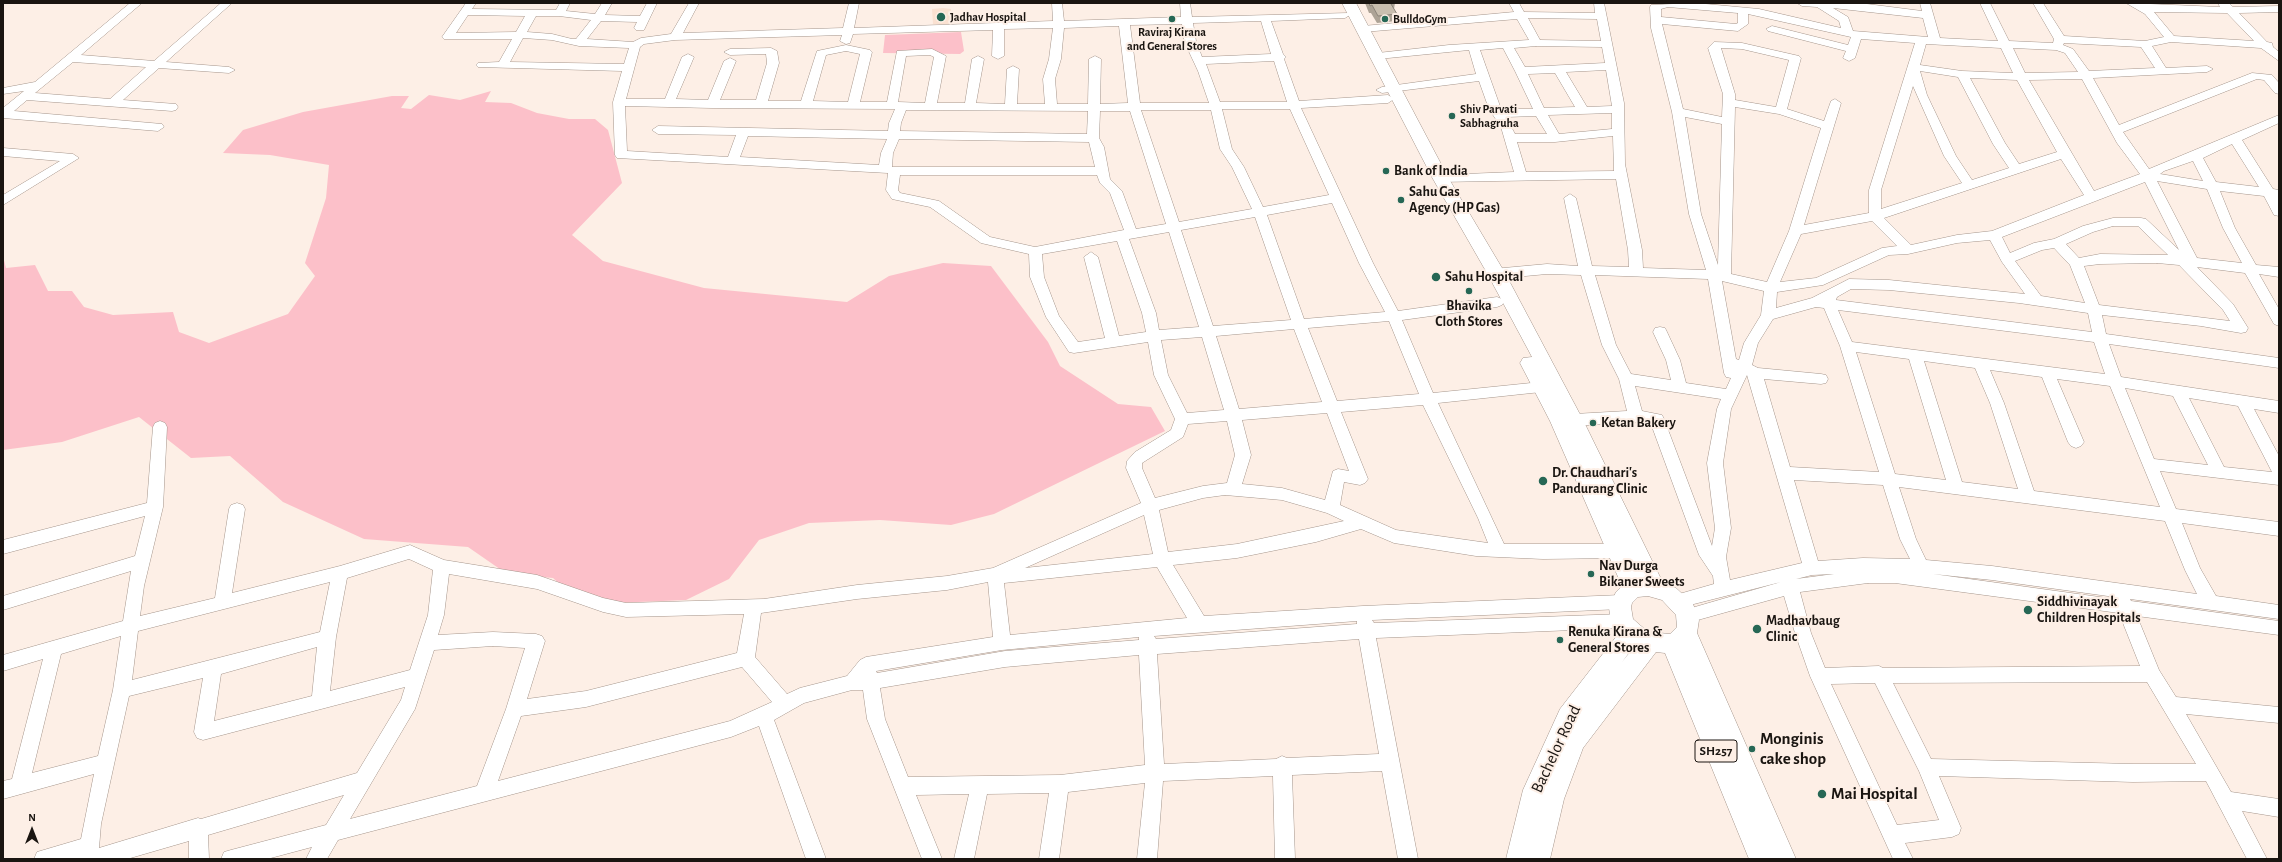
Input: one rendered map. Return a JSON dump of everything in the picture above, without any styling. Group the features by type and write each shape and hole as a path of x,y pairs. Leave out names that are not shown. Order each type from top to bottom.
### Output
{"main road":[{"name":"SH257","path":"1344,7 1363,28 1378,56 1388,93 1441,179 1489,274 1497,302 1559,421 1618,551 1784,859"},
{"name":"SH257","path":"1344,7 1388,93 1428,180 1489,274 1574,420 1654,617 1761,859"},
{"name":"Bachelor Road","path":"1518,859 1535,790 1568,716 1654,617"},
{"name":"Bachelor Road","path":"1538,859 1552,799 1574,743 1654,617"}],"street":[{"path":"138,3 36,85 3,114 158,127"},
{"path":"112,103 228,3"},
{"path":"559,13 565,3"},
{"path":"579,42 598,18 607,3"},
{"path":"652,3 640,26 638,43 628,68 620,102 621,156 890,170 1102,171"},
{"path":"675,37 694,3"},
{"path":"846,48 847,32 854,3"},
{"path":"1051,108 1049,79 1055,59 1059,24 1057,3"},
{"path":"1185,3 1186,20 1190,41 1198,61 1204,71 1216,107 1226,149 1238,167 1259,211 1299,324 1333,407 1360,479 1338,475 1331,508"},
{"path":"1514,3 1536,43"},
{"path":"1599,3 1618,109 1621,175 1635,250 1636,272"},
{"path":"1812,568 1785,473 1771,432 1743,368 1719,276 1708,258 1696,214 1678,112 1654,7 1669,3 1744,10 1760,8 1853,34 1935,42 2004,46 2058,43 2145,44 2171,39 2279,45"},
{"path":"1812,3 1928,15"},
{"path":"1772,29 1851,54 1853,34 1844,19 1812,3"},
{"path":"1925,3 1935,42"},
{"path":"1985,3 1999,28 2004,46 2064,154 2091,197"},
{"path":"2038,3 2058,43 2069,51 2086,75 2123,143 2148,176 2187,262"},
{"path":"2130,3 2149,12 2171,39"},
{"path":"644,19 598,18 559,13 469,8 448,37 522,35 552,37 559,40 579,42 638,43 675,37 1265,18 1344,7"},
{"path":"2141,8 2279,9"},
{"path":"2227,8 2279,58"},
{"path":"1656,20 1738,28 1743,24 1744,10"},
{"path":"502,66 522,35 533,12"},
{"path":"1363,28 1520,15 1601,16"},
{"path":"1265,18 1280,57 1294,105 1366,263 1394,316 1428,399 1486,518 1499,550"},
{"path":"1124,22 1133,83 1134,106 1233,414 1243,455 1233,490"},
{"path":"998,26 998,56"},
{"path":"1738,28 1742,46"},
{"path":"1908,250 1875,216 1875,190 1922,40"},
{"path":"1378,56 1536,43 1606,44"},
{"path":"1719,276 1724,250 1729,94 1714,48 1718,44 1742,46 1795,58 1781,112"},
{"path":"2145,44 2162,72"},
{"path":"1507,45 1554,138"},
{"path":"1474,47 1483,77 1498,114 1507,127 1521,176"},
{"path":"806,105 821,53 846,48 866,52 853,105"},
{"path":"712,104 730,56 771,51 773,63 761,104"},
{"path":"930,106 940,56 932,52 901,53 894,135 887,153 892,190 896,196 934,204 986,240 1035,251 1337,198"},
{"path":"669,103 688,57"},
{"path":"1198,61 1280,57"},
{"path":"69,58 155,66 229,70"},
{"path":"970,107 978,59"},
{"path":"1095,59 1095,107 1093,138 1098,146 1104,180 1116,191 1126,234 1149,313 1161,375 1182,419 1178,432 1140,456 1133,465 1150,506 1162,560 1199,624"},
{"path":"482,65 628,68"},
{"path":"1521,71 1610,66"},
{"path":"1913,67 1962,74 2021,77 2207,70"},
{"path":"1913,67 1921,95 1950,156 1969,185"},
{"path":"1011,107 1013,69"},
{"path":"1559,69 1583,110"},
{"path":"1962,74 1999,144 2017,170"},
{"path":"2116,130 2260,74 2268,77 2279,91"},
{"path":"620,102 1051,108 1294,105 1388,93 1483,77"},
{"path":"1907,84 1921,95"},
{"path":"3,91 36,85"},
{"path":"23,96 172,107"},
{"path":"1729,103 1781,112 1828,126"},
{"path":"1722,582 1718,557 1723,528 1715,463 1724,409 1733,393 1751,343 1768,315 1771,288 1796,231 1834,103"},
{"path":"1498,114 1618,109"},
{"path":"1678,112 1729,122"},
{"path":"1489,274 1547,269 1719,276 1771,288 1818,282 1887,251 1908,250 1957,239 1994,235 2148,176 2160,168 2196,156 2278,121"},
{"path":"658,130 1057,140 1093,138"},
{"path":"733,161 743,132"},
{"path":"1511,138 1554,138 1618,132"},
{"path":"2235,139 2274,193 2279,212"},
{"path":"3,152 72,158 3,201"},
{"path":"1796,231 1875,216 2064,154"},
{"path":"2196,156 2212,186 2229,228 2252,269 2252,274 2279,321"},
{"path":"1441,179 1521,176 1621,175"},
{"path":"2148,176 2212,186 2274,193"},
{"path":"1570,198 1586,270 1598,304 1598,310 1609,345 1626,379 1636,416"},
{"path":"1768,315 1825,300 1849,284 1889,285 2037,301 2241,328 2228,307 2187,262 2141,222 2113,222 2088,229 2057,243 2039,246 2007,259"},
{"path":"1994,235 2007,259 2037,301"},
{"path":"2057,243 2076,263 2094,308 2100,338 2115,381 2193,570 2211,603"},
{"path":"1708,258 1724,250"},
{"path":"1035,251 1037,277 1053,317 1074,348 1153,336 1394,316 1497,302"},
{"path":"1091,257 1113,342"},
{"path":"2076,263 2100,260 2157,258 2279,272"},
{"path":"1825,300 2279,363"},
{"path":"1825,300 1847,346 1887,479 1908,539 1925,573"},
{"path":"1660,332 1674,360 1680,387"},
{"path":"1847,346 2115,381 2179,393 2279,407"},
{"path":"1915,355 1956,487"},
{"path":"1980,364 1997,402 2028,497"},
{"path":"1743,368 1821,379"},
{"path":"2046,372 2076,442"},
{"path":"1626,379 1733,393"},
{"path":"1182,419 1428,399 1541,387"},
{"path":"2179,393 2220,473"},
{"path":"2243,402 2279,470"},
{"path":"1574,420 1636,416 1657,419 1707,555 1722,582"},
{"path":"91,855 92,824 122,690 136,586 155,507 160,427"},
{"path":"2149,464 2279,479"},
{"path":"1785,473 1887,479 2279,529"},
{"path":"3,663 130,626 340,573 410,552 442,566 537,582 616,608 640,610 754,606 857,592 947,583 995,574 1150,506 1203,492 1233,490 1282,494 1331,508 1394,536 1476,550 1618,551"},
{"path":"3,547 155,507"},
{"path":"222,603 237,509"},
{"path":"995,574 1008,577 1237,551 1316,535 1362,522"},
{"path":"3,603 142,561"},
{"path":"231,859 731,729 764,716 810,693 852,682 872,682 1005,659 1366,631 1654,617 1788,581 1812,568 1863,565 1925,573 2125,607 2279,628"},
{"path":"316,859 333,833 409,703 436,615 442,566"},
{"path":"320,701 327,637 340,573"},
{"path":"852,682 866,665 1002,643 1199,624 1363,613 1654,617 1722,582 1822,581 1868,576 1925,573 1992,573 2279,612"},
{"path":"995,574 1002,643"},
{"path":"1788,581 1803,633 1819,676 1903,859"},
{"path":"2118,591 2152,674 2172,704 2211,772 2257,859"},
{"path":"754,606 746,649 746,658 752,668 786,704"},
{"path":"1363,613 1389,762 1408,859"},
{"path":"1146,629 1155,773 1147,859"},
{"path":"122,690 213,668 327,637"},
{"path":"428,643 493,639 536,641 515,709 484,793"},
{"path":"12,787 54,648"},
{"path":"515,709 586,699 746,658"},
{"path":"866,665 872,682 876,719 932,859"},
{"path":"213,668 203,732 417,676"},
{"path":"1819,676 1879,674 2152,674"},
{"path":"1879,674 1926,767 1952,828 1892,835"},
{"path":"2172,704 2279,715"},
{"path":"764,716 816,859"},
{"path":"12,787 106,762"},
{"path":"904,786 1060,784 1155,773 1282,765 1389,762"},
{"path":"1282,765 1285,859"},
{"path":"1926,767 2133,773 2211,772"},
{"path":"44,859 91,855 198,827 364,780"},
{"path":"1049,859 1060,784"},
{"path":"964,859 980,785"},
{"path":"2226,800 2279,808"},
{"path":"198,827 199,859"}],"shaded area":[{"name":"Jadhav Hospital","path":"932,9 951,9 950,24 933,24"},
{"path":"961,32 964,51 960,54 883,53 885,35"},
{"path":"491,91 485,102 511,103 537,113 569,119 595,119 608,130 622,183 572,235 603,261 704,288 847,302 889,276 943,263 991,266 1048,342 1060,366 1118,404 1151,407 1165,431 994,514 951,525 880,520 809,523 759,540 729,579 686,600 614,603 571,594 553,578 507,574 468,547 364,539 283,502 230,456 191,458 139,417 62,442 3,450 3,256 6,268 35,265 48,291 72,291 84,307 113,315 173,312 179,332 209,343 288,314 315,276 305,263 326,198 329,165 270,155 223,153 243,130 303,112 392,96 409,96 401,108 411,109 429,95 460,100"}],"building":[{"path":"1369,3 1395,3 1391,4 1397,14 1378,16 1372,5 1370,6"}],"place":[{"name":"Jadhav Hospital","path":"941,17"},
{"name":"Raviraj Kirana and General Stores","path":"1172,19"},
{"name":"BulldoGym","path":"1385,19"},
{"name":"Shiv Parvati Sabhagruha","path":"1452,116"},
{"name":"Bank of India","path":"1386,171"},
{"name":"Sahu Gas Agency (HP Gas)","path":"1401,200"},
{"name":"Sahu Hospital","path":"1436,277"},
{"name":"Bhavika Cloth Stores","path":"1469,291"},
{"name":"Ketan Bakery","path":"1593,423"},
{"name":"Dr. Chaudhari's Pandurang Clinic","path":"1543,481"},
{"name":"Nav Durga Bikaner Sweets","path":"1591,574"},
{"name":"Siddhivinayak Children Hospitals","path":"2028,610"},
{"name":"Madhavbaug Clinic","path":"1757,629"},
{"name":"Renuka Kirana & General Stores","path":"1560,640"},
{"name":"Monginis cake shop","path":"1752,749"},
{"name":"Mai Hospital","path":"1822,794"}]}
